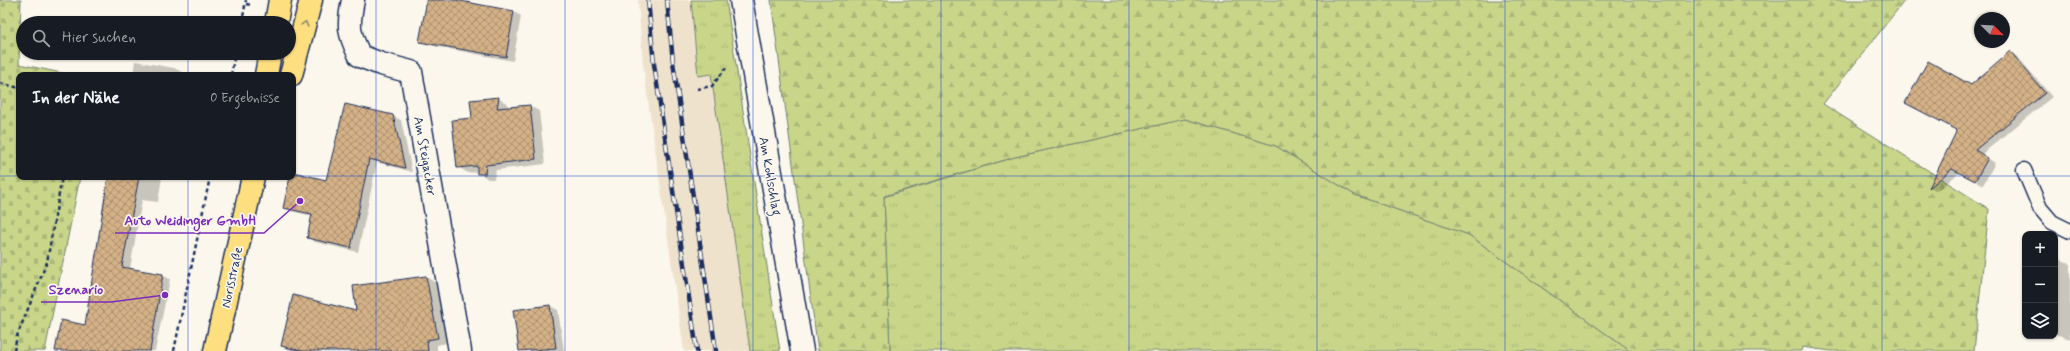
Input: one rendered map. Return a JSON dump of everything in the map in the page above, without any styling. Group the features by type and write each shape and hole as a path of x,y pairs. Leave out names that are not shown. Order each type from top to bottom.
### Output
{"main road":[{"path":"277,16 280,0"},
{"path":"296,56 311,0"},
{"path":"267,72 269,60"},
{"path":"292,72 295,60"},
{"name":"Norisstraße","path":"215,351 253,180"}],"street":[{"name":"Am Steigacker","path":"353,0 348,23 350,37 360,56 411,72 460,351"},
{"name":"Am Kohlschlag","path":"741,0 802,351"}],"lane":[{"path":"2024,170 2040,208 2052,222 2070,231"}],"path":[{"path":"243,16 246,0"},
{"path":"232,72 234,60"},
{"path":"0,84 16,87"},
{"path":"14,351 17,336 48,262 62,180"},
{"path":"174,351 209,180"}],"shaded area":[{"path":"638,0 691,0 698,76 711,74 750,351 684,351 643,65"}],"green space":[{"path":"0,0 21,0 20,16 16,16 16,60 19,60 19,64 57,72 16,72 16,180 79,180 45,351 0,351"},
{"path":"691,0 726,0 780,351 750,351 711,74 698,76"},
{"path":"771,0 1905,0 1823,104 1989,209 1974,351 1831,351 1802,347 1801,351 1630,351 1469,235 1355,195 1276,146 1185,119 1015,157 884,196 890,351 818,351"},
{"path":"1185,119 1276,146 1355,195 1469,235 1630,351 890,351 884,197 1015,157"}],"building":[{"path":"427,0 455,0 514,11 506,57 419,42"},
{"path":"2010,51 2045,93 1975,150 1988,158 1975,181 1952,169 1929,188 1957,130 1905,103 1928,61 1971,85"},
{"path":"499,97 497,108 530,105 536,159 486,165 485,174 477,174 477,166 457,168 452,120 472,118 470,100"},
{"path":"345,104 393,115 405,168 369,159 351,248 307,238 312,214 283,208 289,180 296,180 296,173 326,180"},
{"path":"108,180 138,180 122,267 163,274 150,351 55,351 61,320 85,325"},
{"path":"426,276 438,338 427,340 428,351 302,351 281,346 293,295 356,311 353,286"},
{"path":"550,305 556,348 519,351 513,310"}],"railway":[{"path":"648,0 654,64 697,351"},
{"path":"667,0 673,62 716,351"}],"place":[{"name":"Auto Weidinger GmbH","path":"300,201"},
{"name":"Szenario","path":"165,295"}]}
